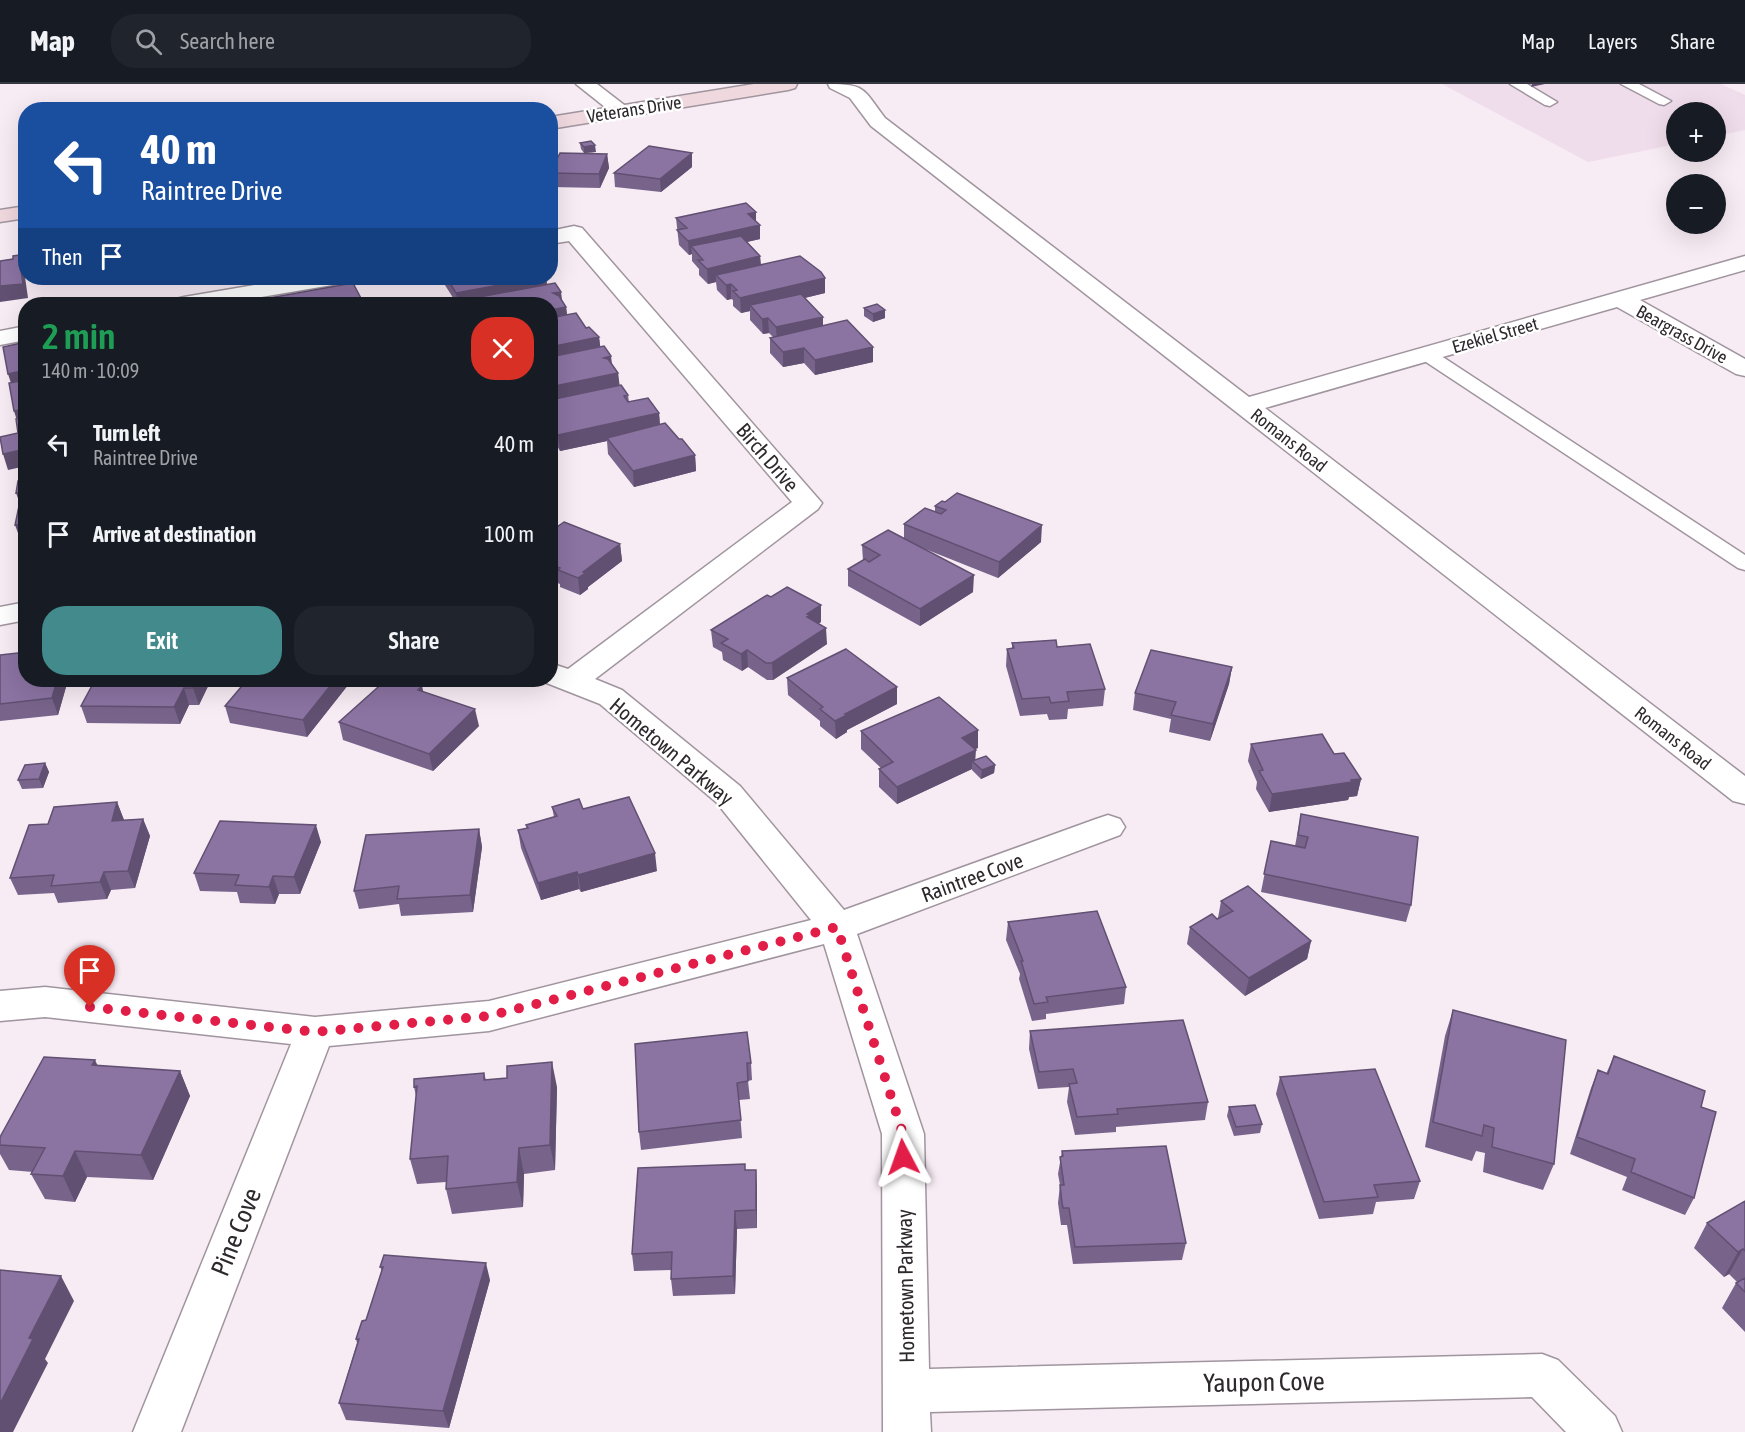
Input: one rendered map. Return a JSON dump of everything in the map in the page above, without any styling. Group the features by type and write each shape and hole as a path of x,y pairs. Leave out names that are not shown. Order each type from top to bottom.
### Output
{"main road":[{"name":"Veterans Drive","path":"558,122 788,84"},
{"path":"0,216 18,213"}],"street":[{"path":"585,84 622,111"},
{"name":"Romans Road","path":"837,84 857,94 878,122 1745,794"},
{"name":"Birch Drive","path":"558,236 574,233 808,503 561,677"},
{"name":"Ezekiel Street","path":"1245,406 1745,263"},
{"path":"224,297 292,285"},
{"name":"Beargrass Drive","path":"1620,299 1745,369"},
{"path":"0,338 18,335"},
{"path":"0,616 18,613"},
{"name":"Hometown Parkway","path":"561,677 611,697 728,794 837,927 903,1134 907,1411"},
{"name":"Raintree Cove","path":"0,1006 45,1002 315,1032 489,1016 837,927 1108,827"},
{"name":"Pine Cove","path":"157,1432 315,1032"},
{"name":"Yaupon Cove","path":"907,1411 1542,1375 1598,1432"}],"lane":[{"path":"1516,84 1550,102"},
{"path":"1628,84 1664,101"},
{"path":"1426,354 1745,564"}],"shaded area":[{"path":"1442,84 1721,84 1745,95 1745,130 1726,134 1726,102 1666,102 1666,146 1588,162"}],"building":[{"path":"591,141 595,145 584,147 580,143"},
{"path":"649,146 692,153 660,179 614,173"},
{"path":"560,153 607,154 599,174 558,173"},
{"path":"746,203 756,212 748,214 760,225 688,241 677,230 687,228 676,218"},
{"path":"741,236 760,256 707,269 698,260 703,260 691,246"},
{"path":"18,255 18,284 0,286 0,261 13,259 13,256"},
{"path":"800,256 821,272 825,278 740,298 733,291 737,290 731,284 726,285 716,275"},
{"path":"342,285 354,285 360,297 275,297"},
{"path":"451,285 500,285 456,293"},
{"path":"544,285 556,285 561,292 553,293 559,296 566,307 558,308 558,297 480,297"},
{"path":"801,294 823,317 776,327 768,318 762,319 750,305"},
{"path":"877,304 885,310 873,314 864,308"},
{"path":"576,313 586,328 589,327 599,337 558,345 558,316"},
{"path":"847,320 873,347 815,360 804,348 783,352 770,338"},
{"path":"18,344 18,372 8,374 3,347"},
{"path":"604,346 611,356 604,358 608,359 618,373 558,385 558,355"},
{"path":"18,381 18,410 14,411 9,383"},
{"path":"621,385 628,395 624,396 628,402 648,398 659,413 558,435 558,398"},
{"path":"665,423 695,455 633,471 607,438"},
{"path":"18,433 18,451 3,454 0,437"},
{"path":"957,493 1042,525 999,562 904,524 925,508 941,514 946,510 935,506"},
{"path":"564,522 620,544 578,578 558,570 560,568 558,567 558,526"},
{"path":"888,530 974,575 920,609 848,569 865,559 869,562 880,555 862,545"},
{"path":"787,587 821,605 807,614 810,616 807,617 826,628 772,663 766,663 747,650 741,654 721,643 728,639 711,630 767,595 771,597"},
{"path":"1056,640 1057,647 1090,644 1105,689 1067,692 1069,701 1051,703 1049,697 1022,699 1007,649 1014,648 1012,643"},
{"path":"846,649 897,687 835,721 820,709 823,707 787,678"},
{"path":"1151,650 1232,667 1213,724 1171,715 1176,702 1135,693"},
{"path":"18,653 18,687 55,687 52,698 0,704 0,655"},
{"path":"91,687 194,687 184,688 174,707 81,706"},
{"path":"241,687 329,687 303,720 225,706"},
{"path":"378,687 421,687 418,690 475,709 429,754 339,722"},
{"path":"939,697 978,730 962,738 976,750 897,787 879,769 893,762 861,731"},
{"path":"1322,734 1334,754 1344,753 1361,779 1272,794 1259,771 1263,770 1251,744"},
{"path":"986,756 995,765 982,770 972,761"},
{"path":"45,763 39,779 18,780 25,765"},
{"path":"629,797 655,853 578,875 577,872 538,883 518,830 528,828 526,825 557,816 552,807 579,799 583,809"},
{"path":"117,802 112,821 143,819 128,871 104,872 100,882 51,886 54,875 10,878 29,825 48,824 54,807"},
{"path":"1301,814 1418,837 1411,905 1264,874 1271,841 1305,848 1308,837 1298,835"},
{"path":"220,821 316,825 294,877 273,876 269,887 235,885 239,875 194,873"},
{"path":"479,829 470,895 397,899 399,886 354,891 366,835"},
{"path":"1248,886 1311,941 1249,978 1190,927 1212,914 1217,919 1233,911 1221,901"},
{"path":"1097,911 1126,987 1046,997 1048,1002 1034,1004 1021,961 1023,961 1008,922"},
{"path":"1453,1010 1566,1040 1554,1164 1492,1147 1494,1128 1484,1125 1482,1136 1433,1122"},
{"path":"1183,1020 1208,1102 1117,1109 1118,1114 1077,1117 1069,1084 1077,1083 1073,1069 1039,1072 1030,1031"},
{"path":"747,1032 751,1063 747,1063 748,1081 737,1083 741,1120 639,1132 635,1044"},
{"path":"1614,1056 1705,1091 1701,1107 1716,1112 1694,1198 1631,1172 1635,1159 1577,1137 1598,1070 1608,1074"},
{"path":"44,1057 95,1060 92,1065 180,1071 141,1155 75,1151 63,1176 31,1174 45,1148 0,1145 0,1137"},
{"path":"552,1062 550,1145 519,1148 517,1182 446,1189 448,1156 410,1159 417,1086 414,1087 414,1079 484,1073 484,1080 507,1078 507,1066"},
{"path":"1375,1069 1420,1181 1374,1185 1378,1197 1324,1202 1280,1077"},
{"path":"1255,1105 1262,1124 1236,1127 1229,1107"},
{"path":"1166,1146 1186,1243 1075,1247 1069,1208 1063,1208 1062,1203 1060,1185 1064,1185 1060,1157 1063,1156 1062,1151"},
{"path":"745,1164 745,1170 756,1170 756,1210 735,1211 733,1276 671,1279 672,1252 632,1254 638,1168"},
{"path":"1745,1201 1745,1251 1743,1249 1738,1252 1707,1223"},
{"path":"384,1255 486,1263 443,1411 339,1403 359,1339 356,1339 362,1321 366,1320 383,1267 380,1267"},
{"path":"0,1270 61,1276 29,1338 33,1339 0,1404"},
{"path":"1745,1278 1745,1292 1736,1283"}],"route":[{"path":"90,1007 315,1032 489,1016 837,927 903,1134 903,1157"}]}
